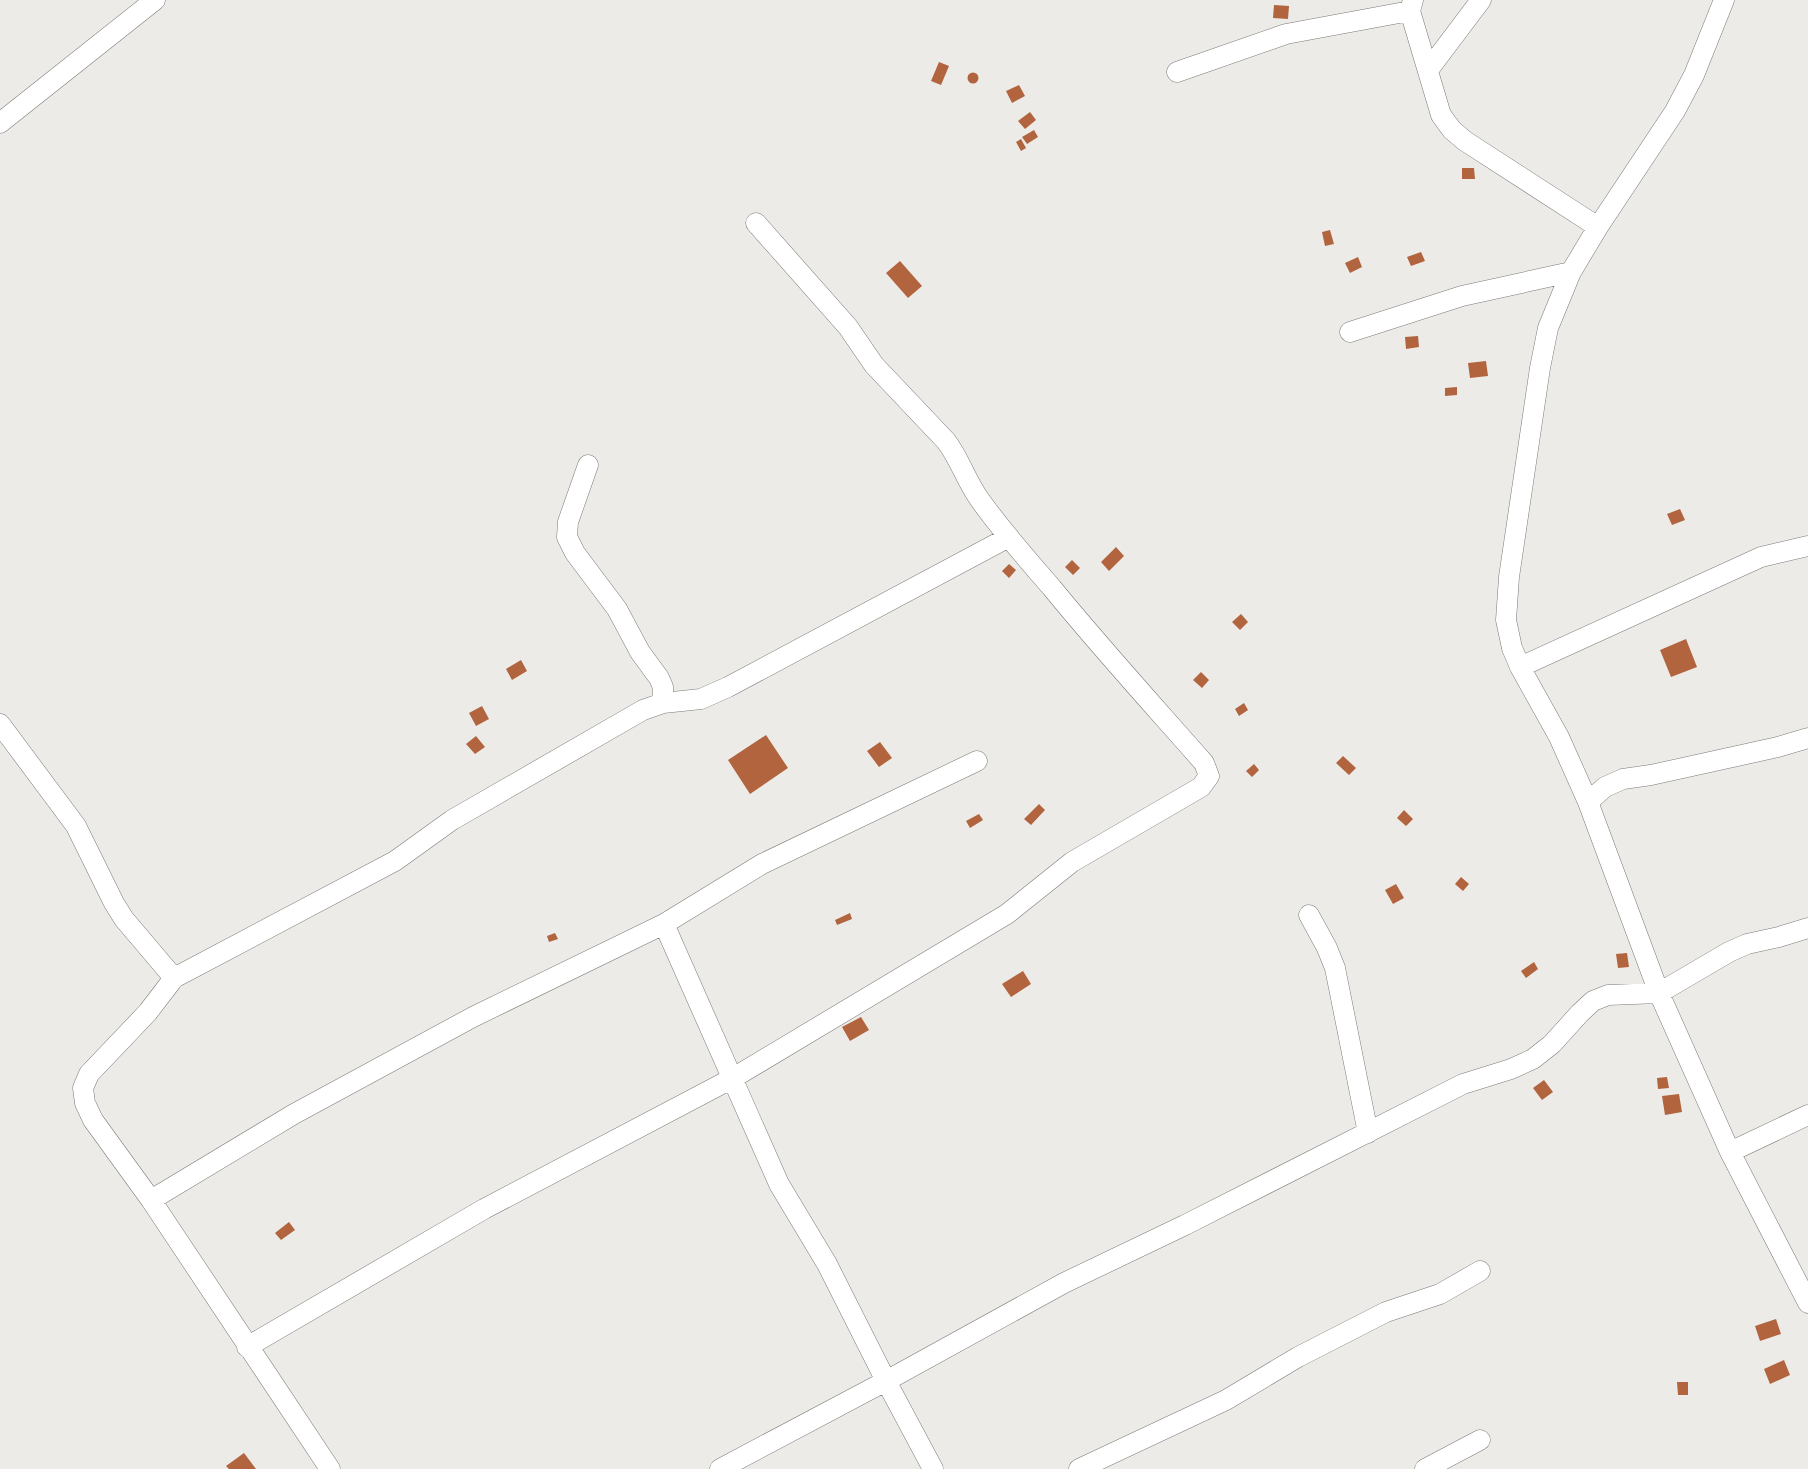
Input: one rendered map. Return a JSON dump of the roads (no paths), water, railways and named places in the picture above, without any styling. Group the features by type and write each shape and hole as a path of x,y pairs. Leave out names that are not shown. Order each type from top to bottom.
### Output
{"street":[{"path":"2,113 155,0"},
{"path":"1429,69 1481,0"},
{"path":"1724,0 1694,75 1675,111 1571,272 1548,328 1509,577 1506,620 1512,648 1521,668 1559,737 1588,802 1659,993 1730,1152 1806,1294"},
{"path":"1177,72 1286,34 1412,6 1441,115 1452,130 1465,141 1598,227"},
{"path":"247,1347 484,1209 733,1078 1007,914 1072,862 1201,787 1209,776 1204,763 1087,631 978,498 955,453 946,441 874,365 848,327 756,223"},
{"path":"1350,332 1462,296 1571,272"},
{"path":"588,465 568,522 567,537 575,553 616,609 639,652 659,678 663,687 663,703"},
{"path":"330,1469 151,1200 93,1120 85,1103 83,1088 89,1074 148,1012 174,978 395,861 452,820 634,715 663,703 701,699 728,687 1009,537"},
{"path":"1521,668 1761,557 1808,546"},
{"path":"0,724 76,826 124,919 174,978"},
{"path":"1588,802 1605,787 1623,778 1651,775 1808,738"},
{"path":"151,1200 294,1114 473,1017 664,924 762,864 977,761"},
{"path":"1309,915 1335,968 1368,1133"},
{"path":"664,924 779,1184 827,1264 933,1469"},
{"path":"720,1469 1064,1283 1463,1084 1511,1069 1533,1059 1552,1044 1593,1001 1608,995 1659,993 1729,952 1748,944 1808,928"},
{"path":"1730,1152 1808,1115"},
{"path":"1079,1469 1226,1400 1298,1357 1386,1312 1440,1294 1480,1271"},
{"path":"1425,1469 1480,1440"}]}
